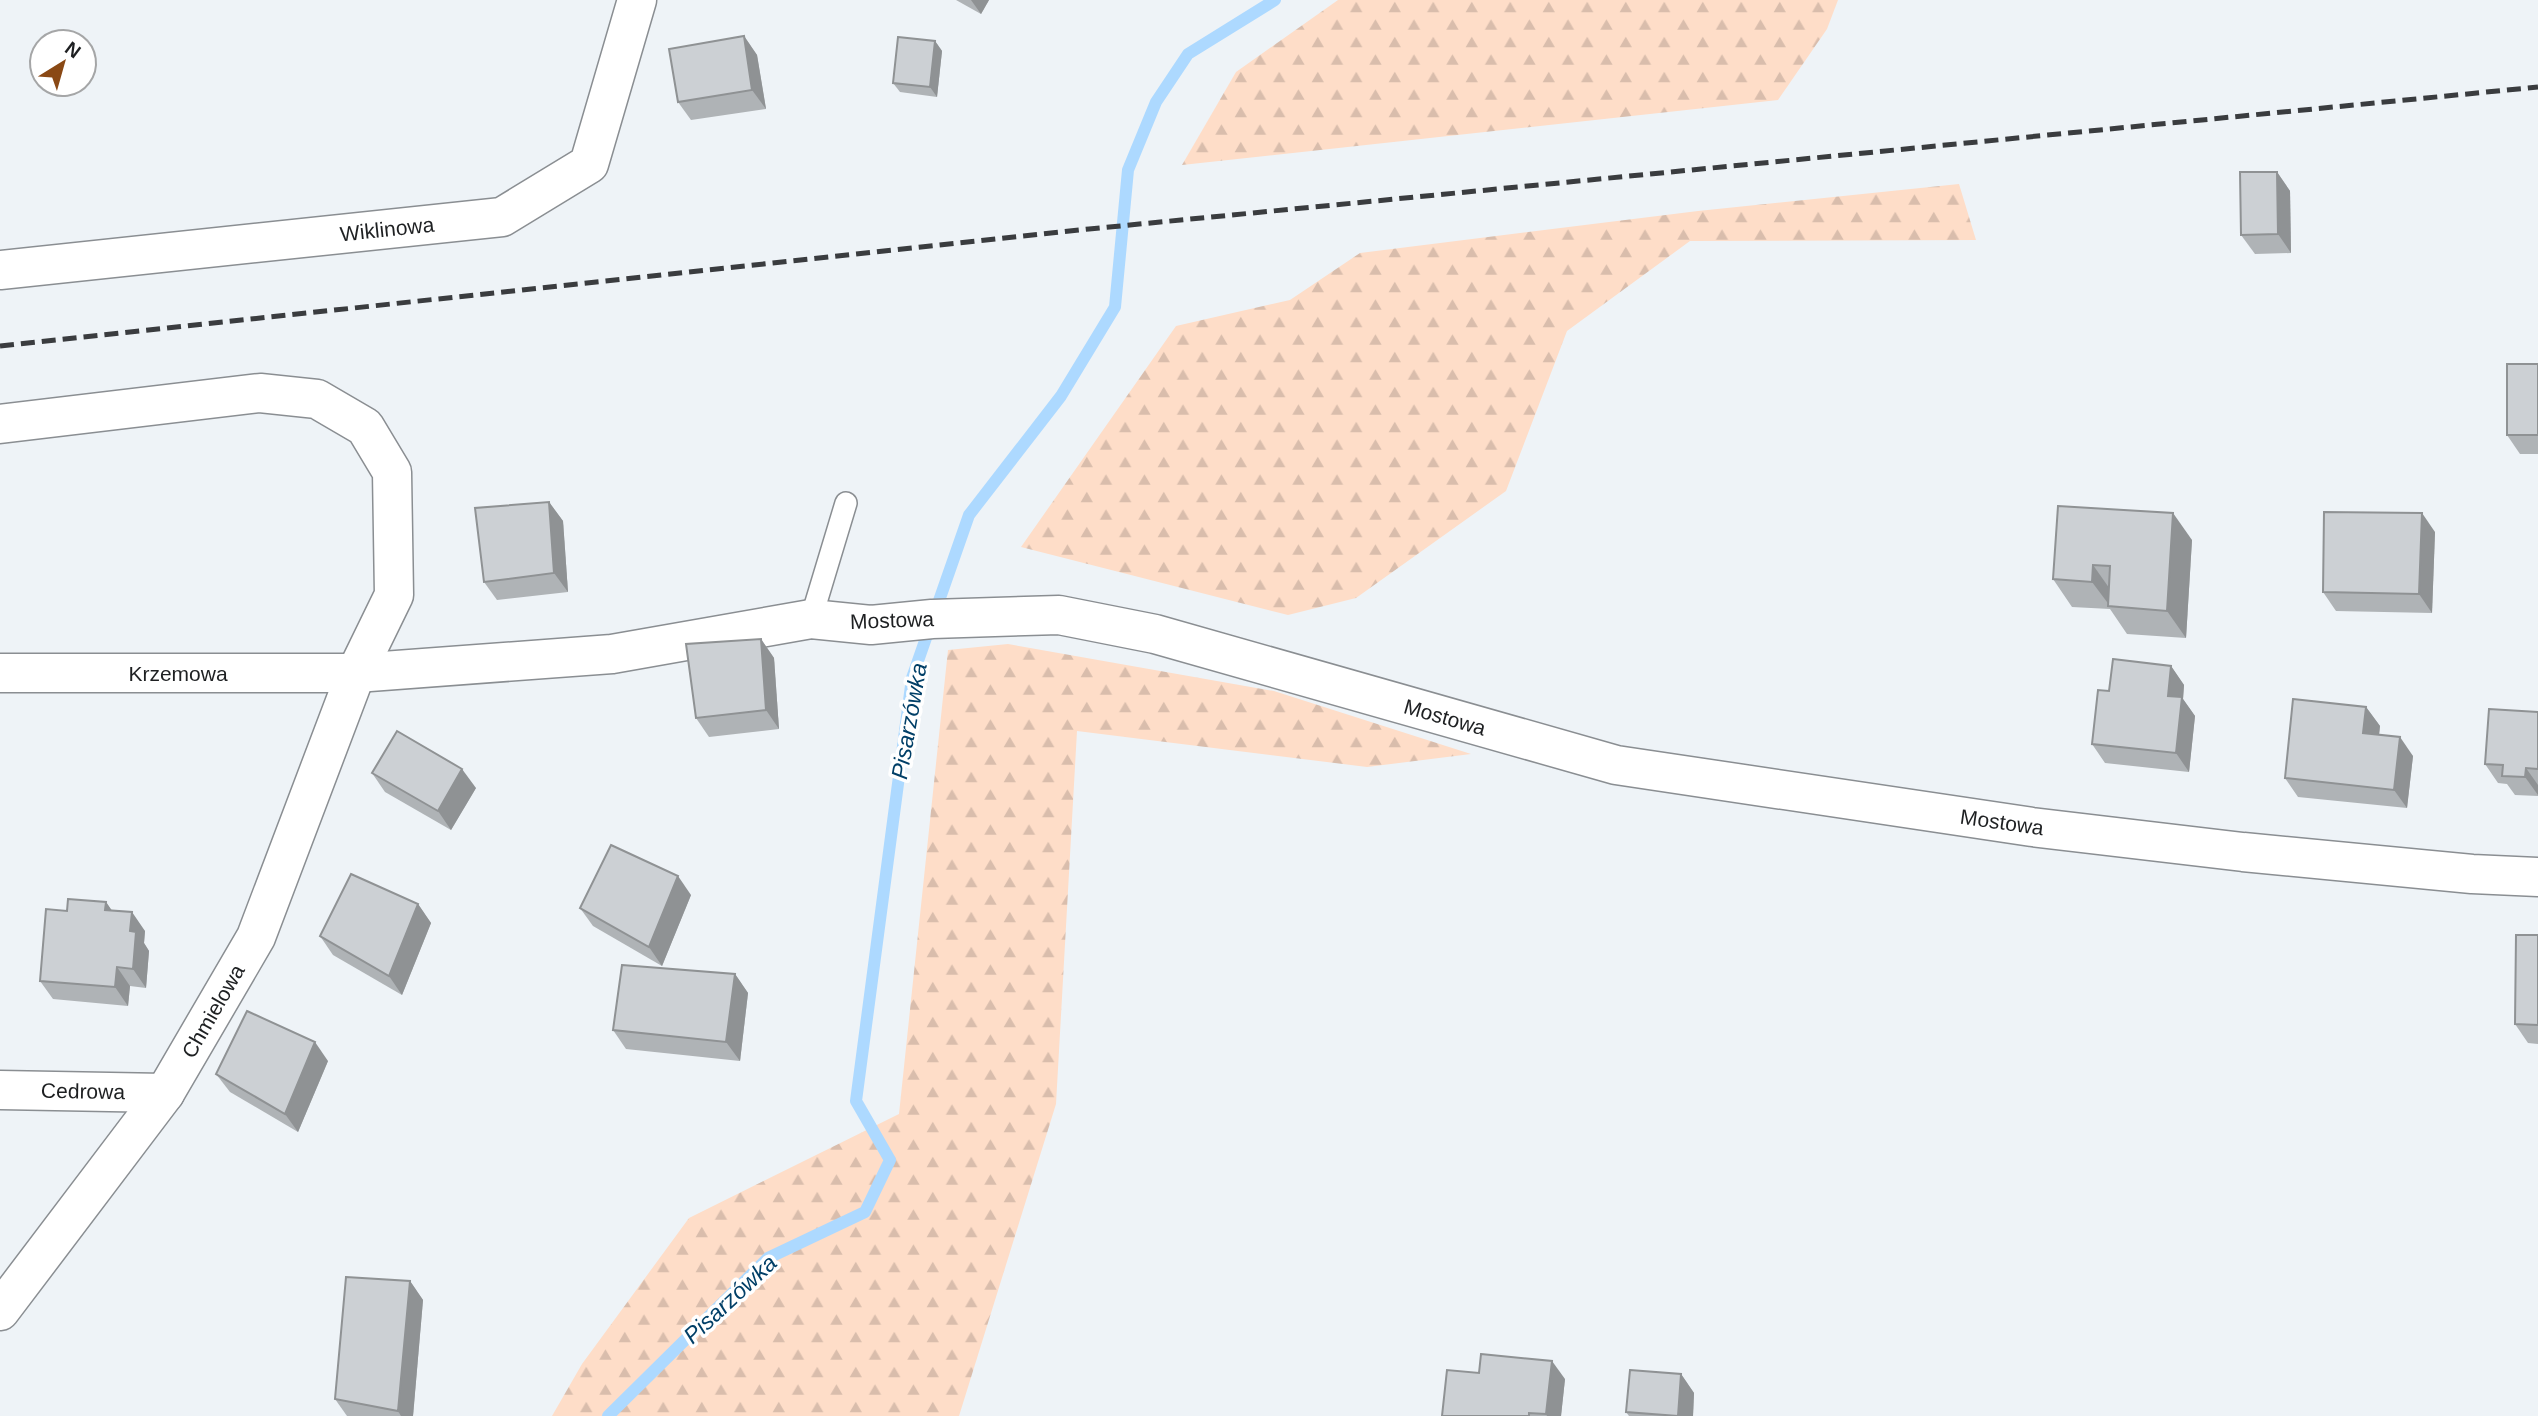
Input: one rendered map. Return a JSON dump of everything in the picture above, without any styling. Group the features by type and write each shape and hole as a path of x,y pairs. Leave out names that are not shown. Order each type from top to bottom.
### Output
{"street":[{"name":"Wiklinowa","path":"0,270 502,216 589,164 637,0"},
{"path":"0,424 260,393 317,400 365,427 392,472 394,594 356,673"},
{"name":"Mostowa","path":"356,673 612,654 811,619 870,625 932,619 1059,615 1155,634 1616,765 2032,827 2256,853 2472,874 2538,877"},
{"name":"Krzemowa","path":"0,673 356,673"},
{"name":"Chmielowa","path":"0,1311 165,1093 257,937 356,673"},
{"name":"Cedrowa","path":"0,1090 165,1093"}],"lane":[{"path":"811,619 846,503"}],"green space":[{"path":"1338,0 1838,0 1827,29 1778,100 1182,165 1236,72"},
{"path":"1959,184 1976,240 1690,241 1567,331 1506,491 1356,598 1288,615 1021,547 1176,326 1290,300 1360,253 1698,211"},
{"path":"1008,644 1274,691 1471,754 1367,767 1077,731 1056,1104 959,1416 552,1416 582,1364 689,1218 899,1114 948,650"}],"building":[{"path":"744,36 752,90 678,102 669,49"},
{"path":"898,37 935,41 930,87 893,83"},
{"path":"2240,172 2277,172 2278,234 2241,235"},
{"path":"2507,364 2538,364 2538,435 2507,435"},
{"path":"549,502 554,573 484,582 475,508"},
{"path":"2058,506 2173,513 2167,611 2108,606 2110,566 2093,565 2092,582 2053,579"},
{"path":"2324,512 2422,513 2419,594 2323,592"},
{"path":"761,639 766,710 696,718 686,644"},
{"path":"2113,659 2171,666 2168,696 2182,697 2176,753 2092,744 2098,690 2109,691"},
{"path":"2293,699 2366,707 2363,733 2400,737 2394,790 2285,778"},
{"path":"2489,709 2538,712 2538,769 2526,768 2525,777 2502,776 2503,765 2485,764"},
{"path":"397,731 462,769 438,811 372,773"},
{"path":"611,845 678,876 649,947 580,908"},
{"path":"351,874 418,904 389,976 320,936"},
{"path":"68,899 106,902 105,910 132,912 130,931 136,932 133,969 117,967 115,987 40,981 46,909 67,911"},
{"path":"2516,935 2538,935 2538,1025 2515,1024"},
{"path":"622,965 735,974 726,1042 613,1030"},
{"path":"247,1011 315,1042 285,1114 216,1074"},
{"path":"346,1277 410,1281 398,1411 335,1399"},
{"path":"1481,1354 1552,1361 1546,1414 1442,1416 1447,1370 1479,1373"},
{"path":"1630,1370 1681,1374 1678,1416 1626,1412"}],"waterway":[{"name":"Pisarzówka","path":"608,1416 768,1258 865,1212 890,1160 856,1101 912,678 969,515 1061,396 1115,307 1128,170 1156,102 1188,54 1275,0"}],"railway":[{"path":"0,346 1089,229 2538,87"}]}
